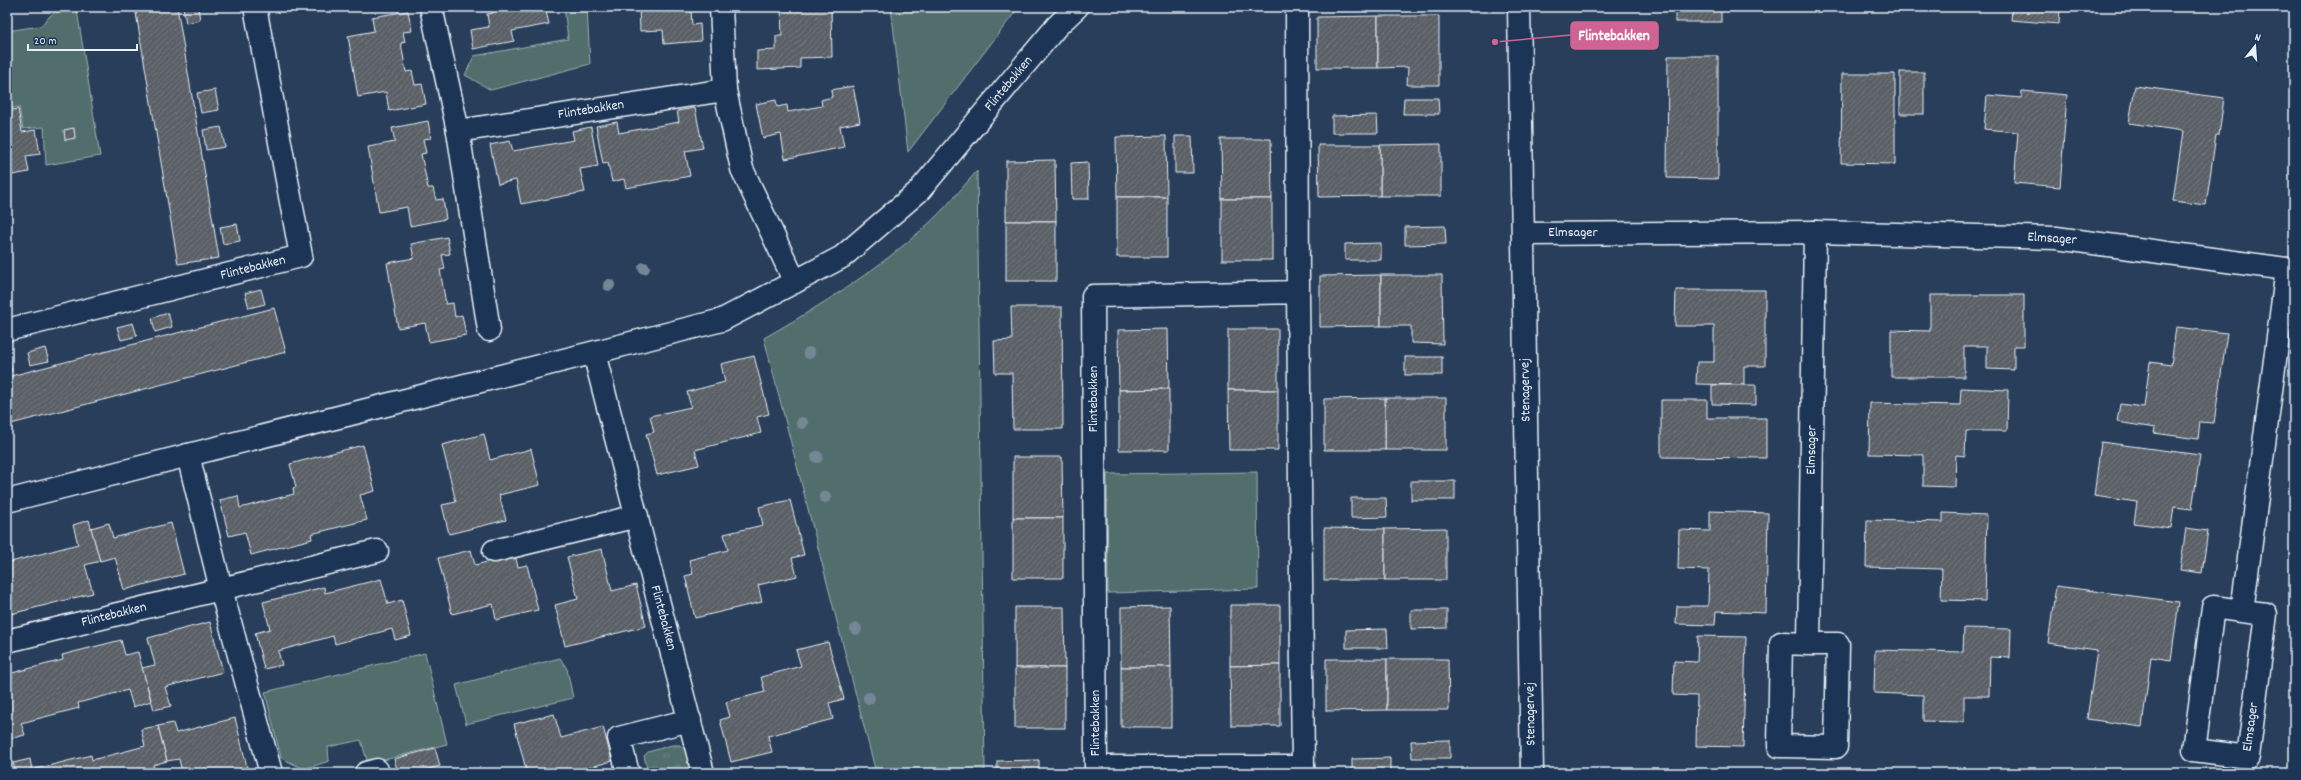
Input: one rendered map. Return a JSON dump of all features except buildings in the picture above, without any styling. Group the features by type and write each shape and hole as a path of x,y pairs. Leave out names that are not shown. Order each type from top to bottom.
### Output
{"street":[{"name":"Flintebakken","path":"7,330 301,256 255,7"},
{"path":"431,7 458,131 490,330"},
{"path":"721,7 725,90 742,170 796,282"},
{"name":"Flintebakken","path":"7,501 722,320 842,257 919,191 1057,26 1077,7"},
{"name":"Flintebakken","path":"1297,7 1298,292 1303,767 1096,767 1093,296 1298,292"},
{"name":"Stenagervej","path":"1519,7 1532,773"},
{"name":"Flintebakken","path":"458,131 725,90"},
{"name":"Elmsager","path":"1524,234 1815,232 2056,238 2291,270 2242,611"},
{"name":"Elmsager","path":"1809,644 1815,232"},
{"name":"Flintebakken","path":"594,353 703,773"},
{"path":"188,455 221,589 271,773"},
{"path":"494,551 637,516"},
{"name":"Flintebakken","path":"7,641 377,552"},
{"name":"Elmsager","path":"2213,607 2242,611 2266,614 2248,757 2194,750 2213,607"},
{"path":"1781,643 1809,644 1838,644 1836,746 1779,746 1781,643"},
{"path":"628,773 619,738 690,720"}],"green space":[{"path":"564,7 587,7 590,64 491,90 465,75 474,56 568,39"},
{"path":"891,7 1019,7 908,152"},
{"path":"77,10 100,156 46,165 44,127 23,129 19,107 7,109 7,31 40,26 53,13"},
{"path":"977,171 985,773 876,773 764,338 828,300 889,257 934,219"},
{"path":"1257,472 1258,589 1108,593 1107,474"},
{"path":"425,653 447,744 368,764 361,740 328,747 329,761 304,769 281,758 265,692"},
{"path":"560,658 567,669 573,698 466,724 456,685"},
{"path":"672,745 680,745 685,750 691,773 648,773 644,756 648,752"}],"place":[{"name":"Flintebakken","path":"1495,42"}]}
